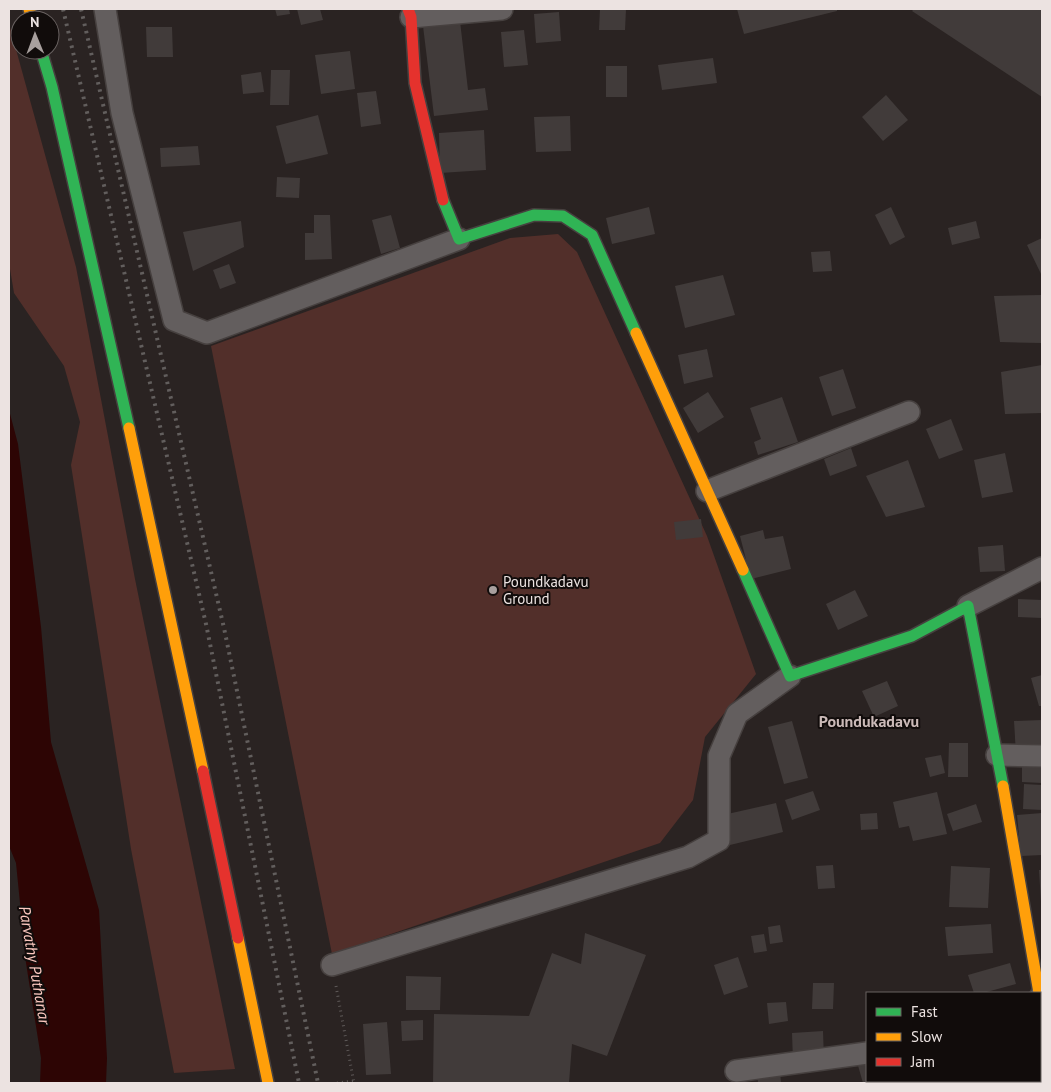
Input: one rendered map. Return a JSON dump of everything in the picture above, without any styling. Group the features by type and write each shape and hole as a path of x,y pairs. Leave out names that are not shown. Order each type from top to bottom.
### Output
{"street":[{"path":"105,9 122,113 174,320 207,333 459,239 534,215 563,216 592,236 790,676"},
{"path":"459,239 443,199 428,142 415,83 409,13 502,9"},
{"path":"44,60 52,87 117,372 268,1083"},
{"path":"707,491 909,412"},
{"path":"332,965 688,856 719,840 719,756 737,714 790,676 912,636 1042,568"},
{"path":"968,606 1018,867 1039,992"},
{"path":"997,755 1042,756"},
{"path":"736,1071 866,1053"}],"path":[{"path":"332,965 354,1082 337,1083"}],"shaded area":[{"path":"9,24 10,60 19,60 76,267 135,579 235,1069 174,1073 131,849 71,465 80,422 64,366 14,293 9,263"},
{"name":"Poundkadavu Ground","path":"558,234 577,252 707,536 756,674 705,737 693,800 660,843 332,954 211,346 510,238"}],"water":[{"name":"Parvathy Puthanar","path":"9,410 18,444 41,627 51,742 99,910 107,1058 106,1083 40,1083 41,1058 26,963 16,863 9,846"}],"building":[{"path":"275,9 289,9 290,14 277,16"},
{"path":"297,9 320,9 323,20 301,25"},
{"path":"600,9 626,9 625,30 599,30"},
{"path":"737,9 837,9 837,11 744,34"},
{"path":"914,9 1042,9 1042,97 912,11"},
{"path":"559,12 561,41 536,43 534,14"},
{"path":"460,21 468,90 485,88 488,110 434,116 423,26"},
{"path":"146,27 172,27 173,57 147,57"},
{"path":"524,30 528,65 504,67 501,32"},
{"path":"350,51 355,89 321,94 315,55"},
{"path":"713,58 717,83 662,90 658,65"},
{"path":"606,66 627,66 627,97 606,97"},
{"path":"271,70 290,70 289,105 270,105"},
{"path":"261,72 264,92 243,94 241,75"},
{"path":"376,91 381,124 361,127 357,93"},
{"path":"886,95 908,120 883,141 862,117"},
{"path":"318,115 328,154 286,164 276,126"},
{"path":"570,116 571,151 536,152 534,117"},
{"path":"484,130 486,170 440,173 439,133"},
{"path":"198,146 200,165 161,167 160,148"},
{"path":"277,177 300,178 299,198 276,197"},
{"path":"649,207 655,234 612,244 606,218"},
{"path":"891,207 905,237 890,245 875,215"},
{"path":"314,215 330,215 332,259 305,260 305,233 314,233"},
{"path":"391,215 400,248 381,254 372,220"},
{"path":"241,221 244,247 193,271 183,232"},
{"path":"976,221 980,238 952,245 948,228"},
{"path":"1042,238 1042,276 1027,245"},
{"path":"830,251 832,271 813,272 811,252"},
{"path":"229,264 236,283 220,289 213,270"},
{"path":"723,275 735,315 685,328 675,286"},
{"path":"1042,295 1042,343 1000,342 994,296"},
{"path":"707,349 713,377 684,384 678,355"},
{"path":"1042,365 1042,413 1005,414 1001,372"},
{"path":"843,369 856,408 832,416 819,377"},
{"path":"708,392 724,417 698,433 683,408"},
{"path":"782,397 798,442 758,455 754,442 761,439 750,408"},
{"path":"951,419 963,450 939,459 926,429"},
{"path":"851,448 857,466 830,476 824,459"},
{"path":"1005,453 1013,492 982,498 974,460"},
{"path":"908,460 925,507 886,517 866,476"},
{"path":"701,519 703,537 676,540 674,522"},
{"path":"763,530 765,539 783,536 791,569 751,579 740,536"},
{"path":"1003,545 1005,571 980,572 978,547"},
{"path":"855,590 868,616 838,630 826,604"},
{"path":"1018,599 1042,600 1042,618 1018,617"},
{"path":"1042,675 1042,706 1039,706 1031,678"},
{"path":"887,681 898,706 874,717 862,691"},
{"path":"1042,720 1042,752 1016,754 1014,721"},
{"path":"792,721 808,778 784,784 768,727"},
{"path":"949,743 968,743 968,777 948,777"},
{"path":"941,755 945,773 930,777 925,758"},
{"path":"1022,762 1042,762 1042,783 1022,782"},
{"path":"1024,784 1042,785 1042,810 1023,809"},
{"path":"813,791 820,810 792,820 785,800"},
{"path":"937,792 947,834 913,841 909,826 899,828 893,802"},
{"path":"776,803 783,832 730,845 723,815"},
{"path":"976,804 982,822 953,831 947,814"},
{"path":"877,813 878,829 861,830 860,814"},
{"path":"1042,813 1042,855 1021,856 1017,815"},
{"path":"833,865 835,888 818,889 816,866"},
{"path":"951,866 990,868 988,908 949,907"},
{"path":"1039,870 1042,870 1042,902 1041,902"},
{"path":"991,924 993,953 948,956 945,927"},
{"path":"780,925 783,942 770,944 768,927"},
{"path":"585,933 646,955 607,1056 572,1044 569,1083 433,1083 434,1014 529,1016 552,953 581,964"},
{"path":"764,934 767,951 754,953 751,936"},
{"path":"738,957 748,987 724,995 714,965"},
{"path":"1010,963 1016,984 987,992 974,992 968,975"},
{"path":"406,976 441,977 440,1010 406,1010"},
{"path":"813,983 834,983 833,1009 812,1009"},
{"path":"786,1002 788,1021 769,1024 767,1003"},
{"path":"423,1020 423,1040 402,1041 401,1021"},
{"path":"387,1022 391,1074 366,1075 363,1024"},
{"path":"823,1031 824,1060 793,1061 792,1033"},
{"path":"866,1059 866,1082 887,1083 863,1083 857,1062"},
{"path":"780,1070 781,1083 758,1083 757,1071"},
{"path":"915,1082 935,1082 935,1083"}],"railway":[{"path":"63,9 206,624 299,1083"},
{"path":"81,9 224,628 318,1083"}],"traffic: fast":[{"path":"44,60 52,87 129,428"},
{"path":"443,200 459,239 534,215 563,216 592,235 636,333"},
{"path":"743,570 790,676 912,636 968,606 1003,786"}],"traffic: slow":[{"path":"636,333 743,570"},
{"path":"129,428 203,771"},
{"path":"1003,786 1039,992"},
{"path":"238,938 268,1083"}],"traffic: jam":[{"path":"408,9 411,17 415,83 443,200"},
{"path":"203,771 238,938"}],"place":[{"name":"Poundkadavu Ground","path":"493,590"}],"district":[{"name":"Poundukadavu","path":"869,721"}]}
